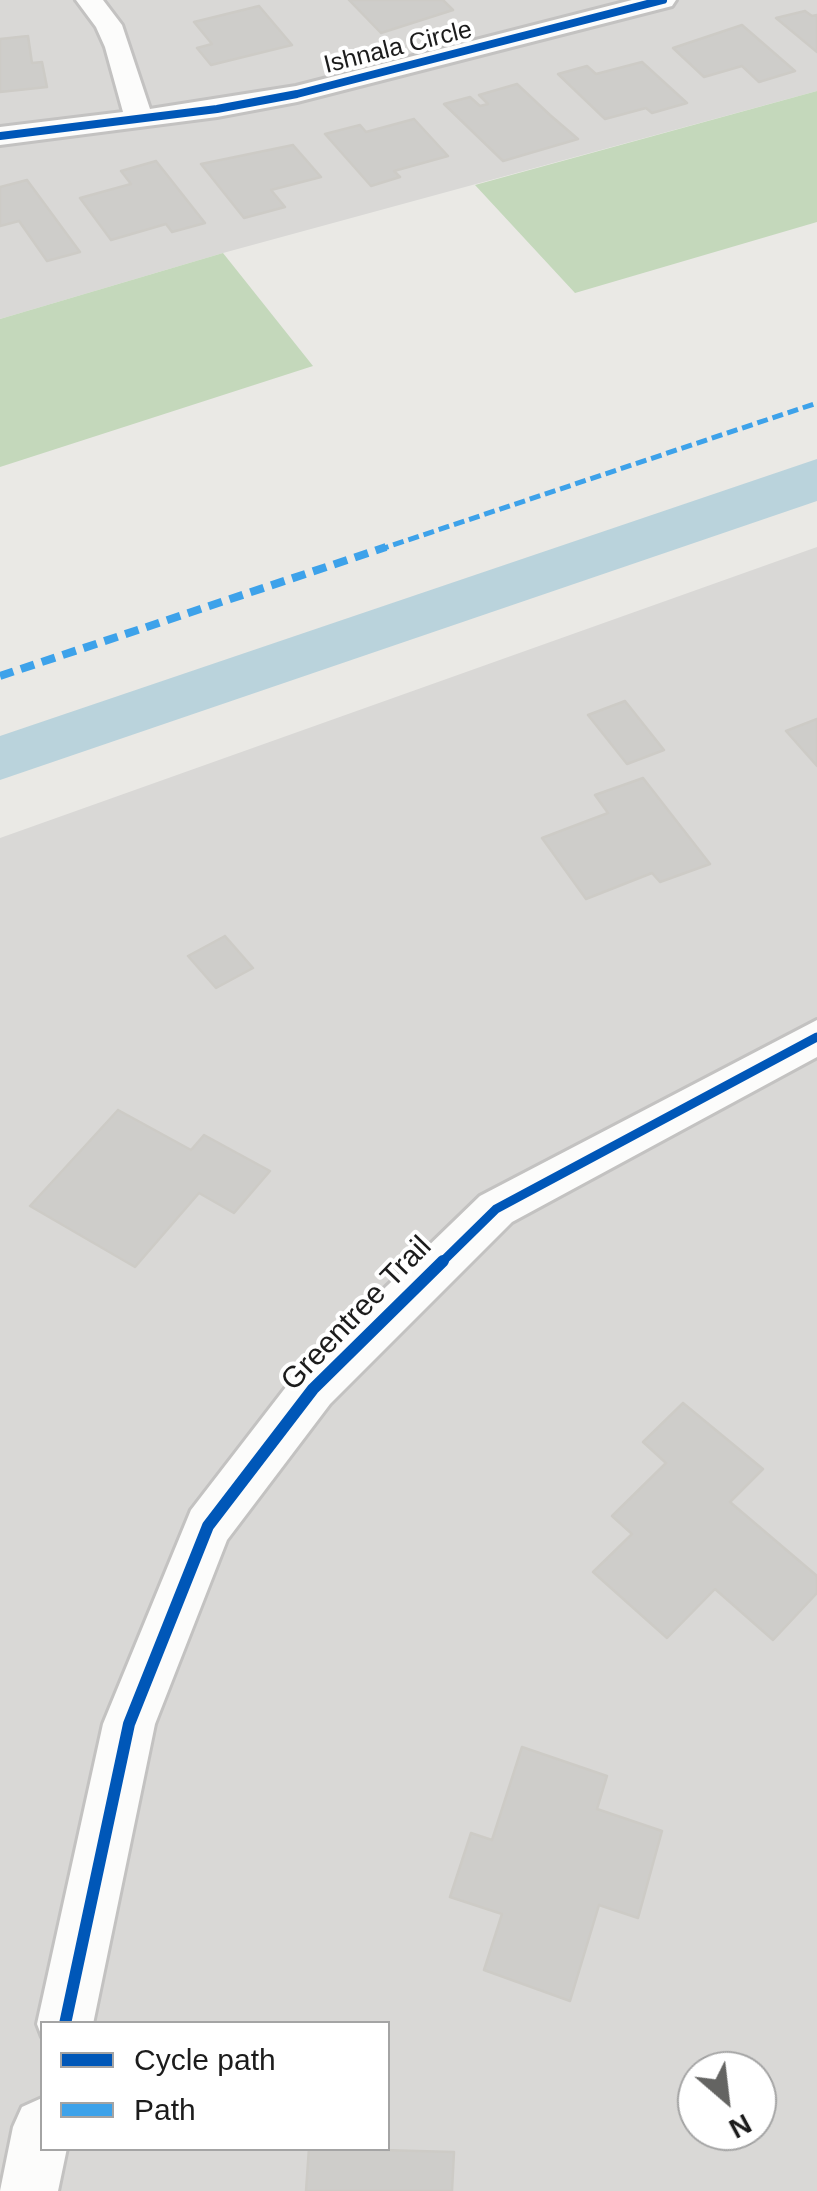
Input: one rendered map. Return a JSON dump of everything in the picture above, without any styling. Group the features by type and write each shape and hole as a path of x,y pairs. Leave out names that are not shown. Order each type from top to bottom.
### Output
{"street":[{"path":"89,0 109,24 119,47 139,119"},
{"name":"Ishnala Circle","path":"0,136 139,119 316,90 663,0"},
{"name":"Greentree Trail","path":"66,2021 130,1724 208,1526 313,1389 496,1208 817,1037"},
{"path":"29,2191 40,2137"}],"shaded area":[{"path":"0,0 817,0 817,91 223,253 0,319"},
{"path":"817,547 817,2191 0,2191 0,838"}],"green space":[{"path":"817,91 817,222 575,293 475,185"},
{"path":"223,253 313,366 0,467 0,319"}],"water":[{"path":"817,459 817,501 0,780 0,736"}],"building":[{"path":"349,0 443,0 453,10 381,33"},
{"path":"259,6 292,45 211,65 197,48 212,44 194,22"},
{"path":"805,11 817,15 817,52 776,18"},
{"path":"742,25 795,71 759,82 742,66 704,77 673,48"},
{"path":"28,36 32,63 42,62 47,87 0,92 0,39"},
{"path":"642,62 687,103 652,113 646,108 605,119 558,74 587,66 596,74"},
{"path":"517,84 578,139 503,161 444,104 470,97 480,106 488,104 479,95"},
{"path":"414,119 448,156 394,171 400,177 371,186 325,134 360,125 366,132"},
{"path":"293,145 321,177 271,190 285,207 244,218 201,164"},
{"path":"156,161 205,223 172,232 166,224 111,240 80,198 131,184 121,171"},
{"path":"27,180 80,252 47,261 19,221 0,226 0,187"},
{"path":"625,701 664,750 627,764 588,715"},
{"path":"817,719 817,766 786,731"},
{"path":"643,778 710,864 660,882 652,873 586,899 542,838 608,813 595,795"},
{"path":"225,936 253,968 216,988 188,956"},
{"path":"118,1110 191,1150 204,1135 270,1171 234,1213 199,1193 135,1267 30,1206"},
{"path":"683,1403 763,1469 730,1502 817,1576 817,1593 773,1640 715,1589 667,1638 593,1572 632,1534 612,1516 666,1463 643,1442"},
{"path":"522,1747 607,1776 597,1809 662,1831 638,1918 599,1905 570,2001 484,1970 502,1914 450,1897 471,1833 492,1840"},
{"path":"309,2151 454,2152 452,2191 306,2191"}],"marked path":[{"path":"0,676 817,403"}],"cycle path":[{"path":"0,136 217,109 297,94 663,0"},
{"path":"66,2021 129,1724 208,1526 313,1389 496,1209 817,1037"}]}
